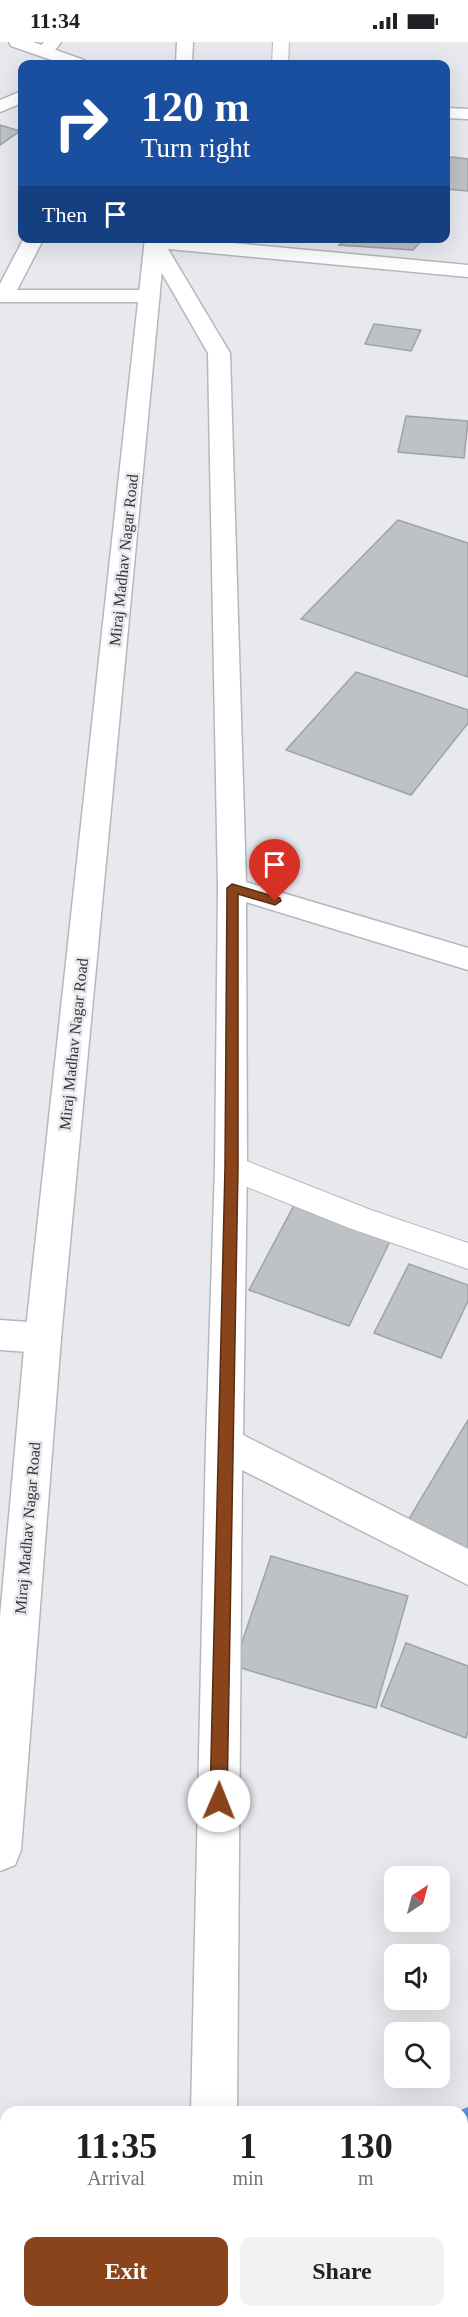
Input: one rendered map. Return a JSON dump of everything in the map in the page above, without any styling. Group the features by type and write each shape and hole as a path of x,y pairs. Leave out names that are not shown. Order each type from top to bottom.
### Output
{"street":[{"path":"16,42 49,46 72,60"},
{"path":"184,60 185,42"},
{"path":"0,107 18,98"},
{"path":"450,113 468,114"},
{"path":"31,243 2,296 150,296"},
{"name":"Miraj Madhav Nagar Road","path":"0,1850 43,1338 154,243"},
{"path":"156,243 219,353 232,888 231,1167 224,1443 214,2106"},
{"path":"184,243 468,271"},
{"path":"232,888 468,959"},
{"path":"0,1335 43,1338"},
{"path":"224,1443 468,1568"}],"lane":[{"path":"280,60 281,42"},
{"path":"231,1167 360,1219 468,1256"}],"building":[{"path":"0,125 18,130 18,132 0,145"},
{"path":"450,158 468,159 468,191 450,189"},
{"path":"341,243 419,243 413,250 339,245"},
{"path":"374,324 421,330 411,351 365,344"},
{"path":"406,416 468,421 464,458 398,452"},
{"path":"398,520 468,543 468,677 301,619"},
{"path":"356,672 468,710 468,723 411,795 286,750"},
{"path":"298,1198 395,1231 349,1326 249,1290"},
{"path":"409,1264 468,1285 468,1301 441,1358 374,1333"},
{"path":"468,1420 468,1575 397,1539"},
{"path":"271,1556 408,1596 376,1708 234,1666"},
{"path":"406,1643 468,1666 468,1731 466,1738 381,1706"}],"route":[{"path":"219,1801 231,1167 232,888 275,901"}]}
